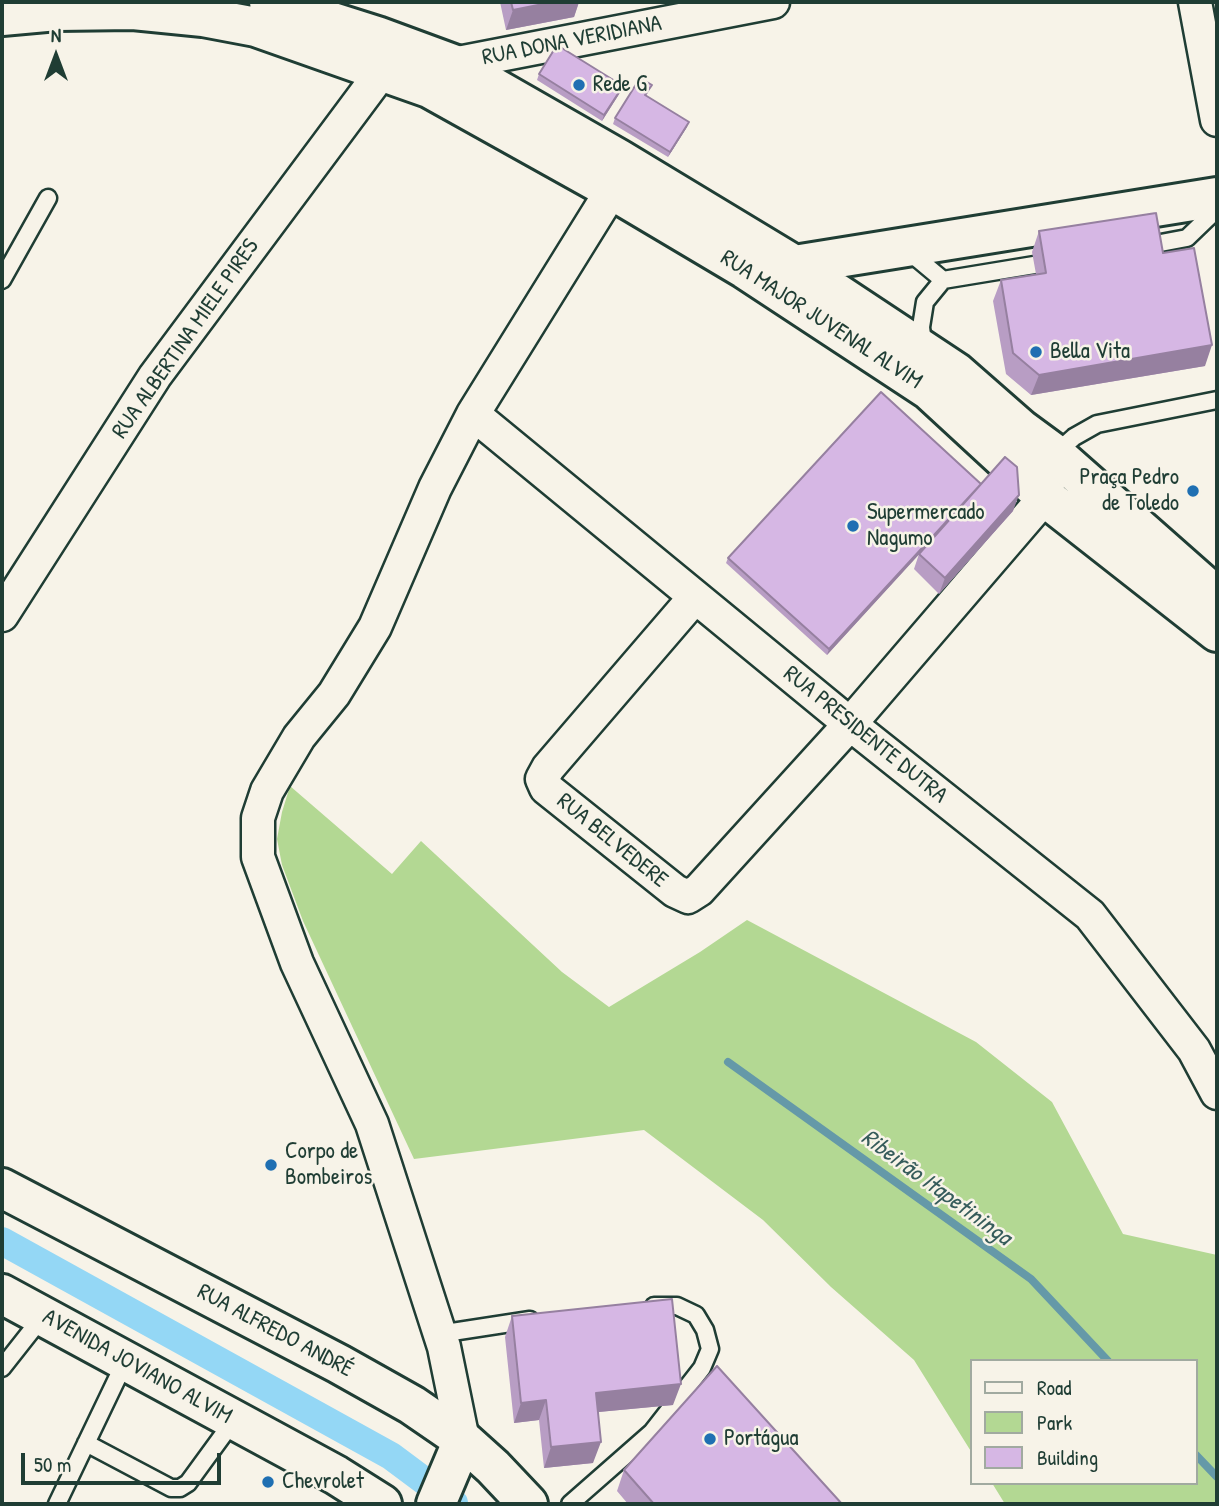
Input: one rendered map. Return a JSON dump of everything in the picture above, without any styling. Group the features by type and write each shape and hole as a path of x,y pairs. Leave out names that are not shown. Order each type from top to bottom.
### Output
{"main road":[{"path":"269,2 378,36"},
{"path":"2,16 133,9 203,17 256,27 378,36"},
{"name":"RUA MAJOR JUVENAL ALVIM","path":"378,36 453,64 616,174 745,269 929,390 1045,497 1217,632"},
{"name":"RUA MAJOR JUVENAL ALVIM","path":"378,36 429,89 616,174 796,266 956,372 1021,429 1055,454 1217,597"},
{"path":"745,269 796,266 902,246 1217,197"},
{"name":"RUA ALFREDO ANDRÉ","path":"2,1188 340,1364 412,1405 458,1450 493,1467 528,1504"},
{"name":"AVENIDA JOVIANO ALVIM","path":"2,1294 336,1475 381,1504"},
{"path":"436,1504 458,1450"}],"street":[{"name":"RUA DONA VERIDIANA","path":"453,64 773,2"},
{"path":"1195,2 1217,120"},
{"name":"RUA ALBERTINA MIELE PIRES","path":"2,615 378,36"},
{"path":"458,1450 439,1334 372,1124 297,963 258,857 258,818 267,791 299,737 334,694 375,627 435,488 473,414 616,174"},
{"name":"RUA PRESIDENTE DUTRA","path":"473,414 850,724 1090,915 1194,1050 1217,1093"},
{"path":"850,724 1045,497 1055,454"},
{"name":"RUA BELVEDERE","path":"695,597 548,768 542,779 546,788 675,891 688,897 699,890 850,724"}],"lane":[{"path":"2,280 48,198"},
{"path":"1150,245 1187,239 1217,209"},
{"path":"902,246 943,279"},
{"path":"924,351 920,327 925,302 943,279 1034,265"},
{"path":"1055,454 1074,437 1097,424 1217,400"},
{"path":"569,1504 652,1432 702,1368 710,1349 705,1330 696,1315 677,1306 636,1308"},
{"path":"2,1368 43,1316"},
{"path":"439,1334 542,1319"},
{"path":"57,1504 125,1362"},
{"path":"86,1443 171,1488 180,1488 188,1483 234,1420"}],"green space":[{"path":"290,786 392,874 421,841 562,972 609,1007 747,920 976,1042 1052,1102 1123,1234 1217,1255 1217,1504 1005,1504 993,1485 1198,1485 1198,1359 970,1359 970,1450 914,1360 831,1287 763,1220 644,1130 414,1159 303,921 282,865 277,839"}],"building":[{"path":"511,2 553,2 513,10"},
{"name":"Rede G","path":"557,45 623,86 604,115 539,74"},
{"name":"Rede G","path":"640,78 652,85 645,95 689,122 670,152 615,118"},
{"path":"1156,213 1163,253 1194,248 1212,345 1039,375 1013,353 1001,280 1046,273 1039,231"},
{"name":"Supermercado Nagumo","path":"881,392 981,484 829,649 728,558"},
{"path":"1005,457 1017,467 1019,495 945,578 919,554"},
{"path":"672,1299 681,1384 596,1393 601,1442 551,1447 546,1400 521,1403 512,1316"},
{"name":"Portágua","path":"717,1366 842,1504 654,1504 624,1470"}],"waterway":[{"name":"Ribeirão Itapetininga","path":"728,1062 1031,1279 1106,1359"},
{"path":"2,1241 391,1456 454,1503"},
{"name":"Ribeirão Itapetininga","path":"1198,1457 1217,1477"}],"place":[{"name":"Rede G","path":"579,85"},
{"name":"Bella Vita","path":"1036,352"},
{"name":"Praça Pedro de Toledo","path":"1193,491"},
{"name":"Supermercado Nagumo","path":"853,526"},
{"name":"Corpo de Bombeiros","path":"271,1165"},
{"name":"Portágua","path":"710,1439"},
{"name":"Chevrolet","path":"268,1482"}]}
